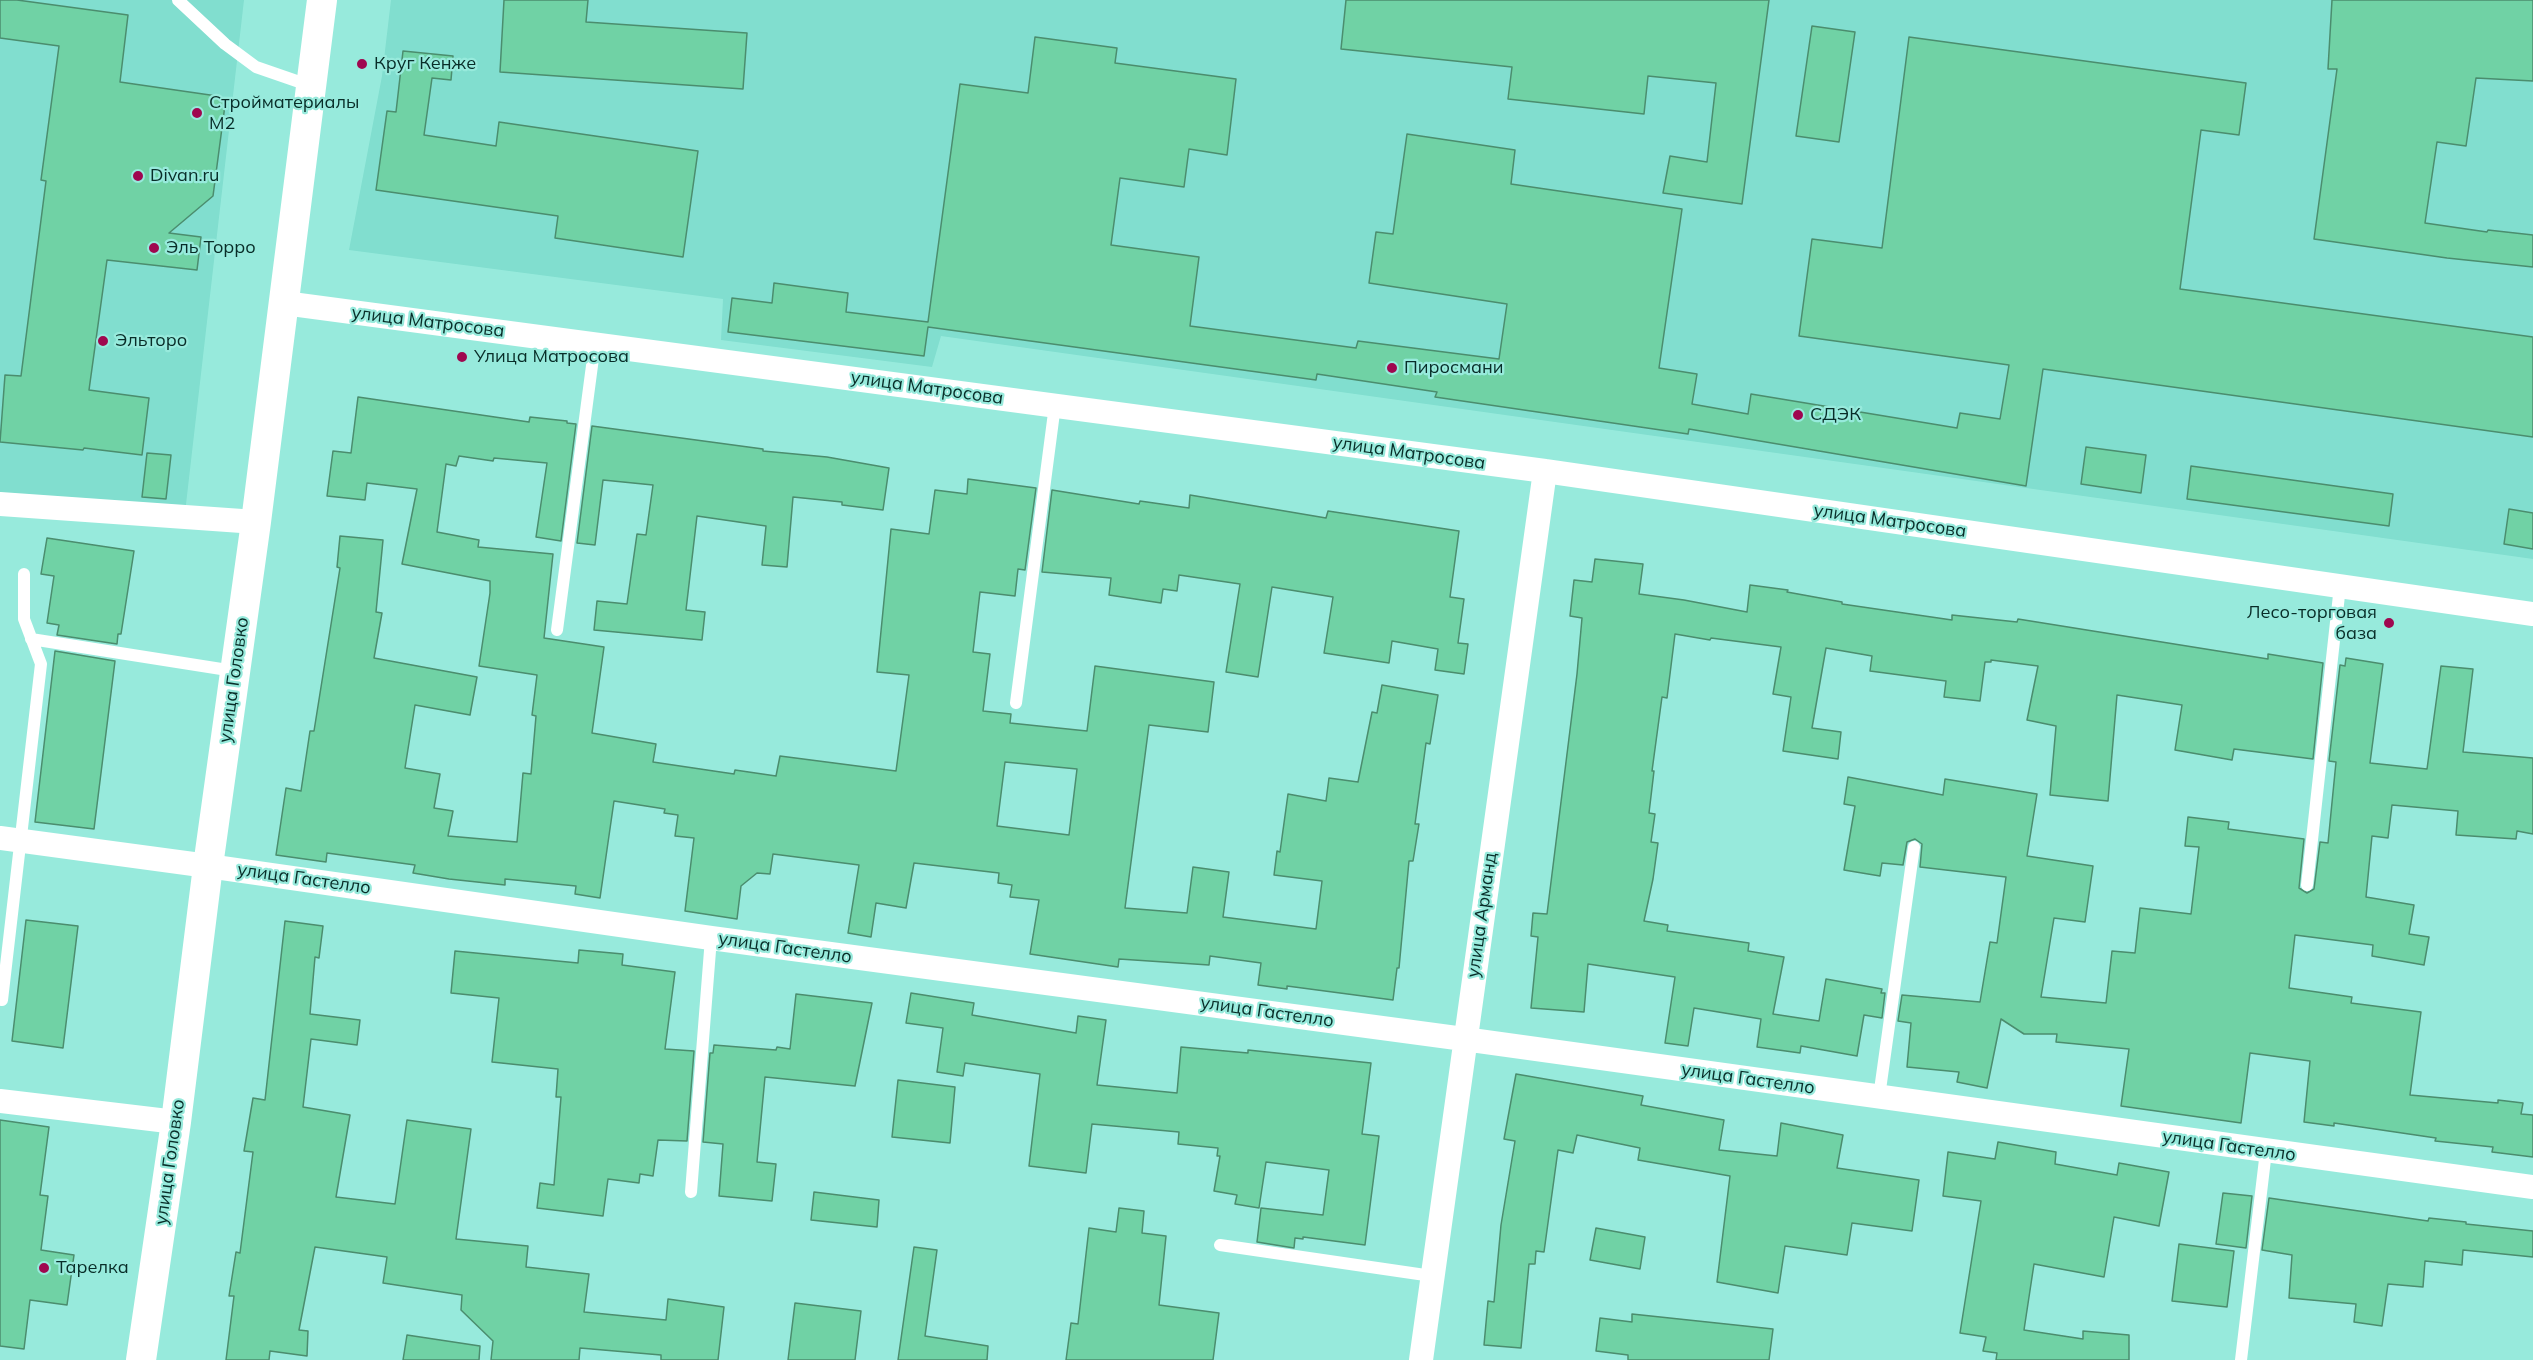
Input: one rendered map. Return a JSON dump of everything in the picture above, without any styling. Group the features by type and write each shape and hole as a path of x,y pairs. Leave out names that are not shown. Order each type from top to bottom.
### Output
{"street":[{"name":"улица Головко","path":"141,1360 176,1122 208,866 256,522 322,0"},
{"name":"улица Матросова","path":"284,303 1545,471 2533,614"},
{"name":"улица Арманд","path":"1421,1360 1545,471"},
{"path":"0,504 256,522"},
{"name":"улица Гастелло","path":"10,840 2533,1187"},
{"path":"0,1101 176,1122"}],"lane":[{"path":"178,0 225,44 256,67 311,86"},
{"path":"557,630 595,343"},
{"path":"1016,703 1055,405"},
{"path":"2,1000 10,840 41,664 24,619 24,574"},
{"path":"2307,885 2340,586"},
{"path":"31,639 235,672"},
{"path":"1879,1097 1914,847"},
{"path":"692,1192 711,938"},
{"path":"2241,1360 2266,1151"},
{"path":"1220,1245 1432,1276"}],"shaded area":[{"path":"0,0 244,0 185,513 0,498"},
{"path":"391,0 2533,0 2533,559 941,336 932,367 721,340 723,299 349,250 382,76"}],"building":[{"path":"0,0 17,0 128,15 120,82 217,96 225,105 213,196 169,233 201,237 197,270 107,260 89,390 149,398 142,455 0,442 5,375 21,376 46,181 41,180 59,46 0,38"},
{"path":"504,0 588,0 586,22 747,33 743,89 500,72"},
{"path":"1346,0 1769,0 1742,204 1663,193 1670,156 1707,162 1716,83 1648,76 1644,114 1508,99 1512,67 1341,49"},
{"path":"2332,0 2533,0 2533,81 2476,78 2466,146 2437,142 2425,223 2487,232 2488,230 2533,235 2533,267 2447,258 2314,239 2337,69 2328,69"},
{"path":"1812,26 1855,32 1839,142 1796,136"},
{"path":"1035,37 1117,48 1115,63 1236,79 1227,155 1189,149 1184,187 1120,178 1111,245 1199,257 1190,326 1356,348 1358,341 1499,359 1507,304 1369,283 1376,232 1393,234 1407,134 1515,150 1511,184 1682,209 1659,368 1697,374 1692,404 1748,414 1751,394 1957,428 1960,413 2000,419 2009,365 1799,336 1812,239 1882,248 1909,37 2246,83 2239,135 2201,130 2180,289 2533,337 2533,437 2043,369 2026,486 1689,429 1688,434 1435,397 1437,392 1317,374 1316,380 928,327 924,356 728,332 732,298 772,303 774,283 848,293 846,312 928,322 960,84 1028,93"},
{"path":"403,51 453,56 451,80 432,78 424,135 496,146 499,122 698,151 683,257 555,238 558,216 376,190 387,111 396,112"},
{"path":"358,397 529,422 530,417 576,424 561,541 536,537 547,463 494,458 493,461 459,456 456,466 446,464 437,532 479,540 478,547 553,554 544,638 604,647 592,733 656,744 653,762 734,774 735,770 776,776 780,756 896,771 909,675 877,672 891,529 929,534 935,490 967,494 968,479 1036,488 1025,570 1018,569 1015,596 980,592 973,652 990,654 983,711 1011,714 1010,723 1087,731 1095,666 1214,682 1208,732 1149,725 1125,908 1187,913 1193,867 1229,872 1223,917 1316,929 1322,881 1274,875 1277,851 1280,852 1288,794 1326,801 1329,778 1358,782 1372,712 1377,713 1382,685 1438,695 1430,744 1426,743 1415,824 1419,824 1413,861 1409,861 1399,968 1397,968 1393,1000 1287,986 1287,989 1258,985 1261,963 1210,956 1209,965 1119,959 1118,967 1030,954 1039,900 1010,897 1012,885 998,883 999,873 914,863 906,908 876,903 871,937 848,933 859,865 773,854 770,874 757,873 741,886 737,919 685,911 694,838 675,836 678,815 664,813 665,809 614,801 600,898 575,894 576,886 505,879 505,885 449,879 413,873 415,865 327,853 326,862 276,855 286,788 301,791 310,731 314,731 340,568 337,567 340,536 383,540 376,612 382,613 374,658 477,677 470,715 415,705 405,768 440,774 434,808 453,811 448,836 517,842 523,773 531,774 536,716 532,715 537,675 479,666 490,581 402,564 417,489 367,483 365,500 327,496 333,451 351,453","holes":["1005,762 1077,769 1069,835 997,826"]},
{"path":"592,426 763,449 763,451 827,457 889,468 883,510 842,505 842,502 793,497 787,567 762,565 766,526 697,516 686,610 705,612 702,640 594,630 597,601 627,604 637,534 646,535 653,485 603,480 595,545 577,543"},
{"path":"2086,447 2146,455 2141,493 2081,484"},
{"path":"147,453 171,455 166,499 142,497"},
{"path":"2191,466 2393,494 2389,526 2187,499"},
{"path":"1052,490 1139,504 1140,501 1189,508 1190,495 1326,518 1328,511 1459,531 1450,597 1464,599 1458,643 1468,644 1464,674 1435,670 1438,649 1392,641 1389,663 1324,653 1333,597 1272,587 1258,677 1226,672 1240,584 1179,575 1177,591 1163,589 1161,603 1109,595 1111,578 1042,572"},
{"path":"2509,509 2533,513 2533,549 2504,544"},
{"path":"47,538 134,551 121,634 118,634 117,644 57,635 59,625 47,623 54,576 41,574"},
{"path":"1595,559 1643,564 1639,594 1747,612 1750,585 1788,590 1787,592 1842,602 1842,604 1952,620 1952,615 2017,622 2018,619 2268,659 2268,654 2323,663 2313,759 2234,749 2232,760 2175,750 2182,705 2117,695 2108,801 2050,795 2056,726 2027,720 2038,666 1991,660 1991,662 1985,662 1980,701 1944,697 1946,681 1870,671 1872,656 1826,648 1812,728 1841,732 1838,759 1783,751 1791,697 1773,694 1781,647 1675,634 1667,698 1662,697 1652,771 1654,771 1649,813 1655,814 1651,842 1658,843 1644,921 1668,925 1667,931 1749,943 1748,951 1784,957 1773,1014 1819,1021 1826,979 1882,989 1881,993 1885,993 1882,1018 1864,1015 1857,1056 1801,1046 1800,1053 1757,1047 1761,1019 1694,1008 1688,1046 1665,1043 1675,977 1588,964 1584,1012 1531,1008 1538,937 1531,936 1533,913 1547,914 1577,674 1582,618 1570,616 1574,580 1592,582"},
{"path":"55,651 115,661 94,829 35,822"},
{"path":"2346,658 2383,664 2370,763 2427,769 2441,666 2473,669 2463,752 2533,758 2533,834 2517,831 2516,839 2456,835 2458,811 2392,805 2388,838 2372,836 2366,897 2414,905 2409,934 2429,937 2424,965 2372,956 2373,945 2295,935 2289,988 2352,997 2351,1003 2421,1012 2410,1095 2523,1103 2521,1114 2533,1115 2533,1157 2492,1152 2493,1147 2435,1141 2436,1138 2334,1123 2334,1126 2304,1122 2310,1061 2250,1053 2241,1123 2121,1106 2129,1049 2056,1042 2057,1034 2024,1034 2001,1019 1987,1088 1957,1082 1959,1072 1907,1067 1911,1023 1898,1021 1902,995 1980,1002 1990,942 1997,943 2006,877 1920,867 1922,844 1915,839 1907,842 1903,865 1882,863 1880,876 1844,870 1855,806 1844,804 1848,777 1943,795 1945,779 2037,794 2027,856 2093,866 2085,922 2054,918 2041,997 2106,1003 2112,951 2135,953 2140,908 2191,914 2199,847 2185,846 2188,817 2229,822 2228,829 2304,839 2299,888 2307,893 2314,889 2320,842 2328,843 2336,762 2329,761 2340,665 2345,666"},
{"path":"26,920 78,926 63,1048 12,1041"},
{"path":"285,921 323,926 319,958 315,957 310,1014 360,1020 357,1045 311,1039 303,1107 350,1115 336,1197 395,1204 407,1120 471,1129 456,1239 528,1246 526,1267 589,1274 584,1312 666,1320 668,1299 724,1307 718,1360 661,1360 661,1355 580,1348 579,1360 491,1360 493,1341 461,1310 462,1295 383,1283 387,1257 315,1247 299,1330 308,1331 307,1356 270,1351 269,1360 226,1360 234,1296 229,1296 236,1252 240,1253 253,1152 244,1151 253,1098 265,1100"},
{"path":"579,950 623,954 622,965 675,972 665,1049 694,1051 687,1141 658,1140 653,1176 640,1174 639,1183 608,1179 603,1216 537,1208 540,1183 554,1185 561,1097 556,1097 558,1069 492,1062 499,998 451,993 455,951 578,963"},
{"path":"911,993 974,1003 972,1015 1076,1033 1078,1016 1106,1020 1097,1085 1177,1093 1181,1047 1248,1053 1248,1050 1371,1063 1362,1134 1379,1136 1365,1245 1303,1237 1303,1239 1295,1238 1294,1248 1257,1242 1261,1208 1323,1215 1329,1170 1266,1162 1259,1208 1235,1204 1237,1195 1214,1191 1220,1156 1217,1156 1218,1148 1178,1144 1179,1132 1092,1124 1086,1173 1029,1166 1040,1074 965,1063 963,1076 937,1072 943,1028 906,1023"},
{"path":"796,994 872,1003 855,1086 765,1077 757,1162 776,1164 772,1201 719,1196 723,1144 703,1142 710,1053 713,1053 714,1045 790,1049"},
{"path":"1516,1074 1643,1096 1641,1105 1724,1120 1719,1150 1777,1156 1781,1123 1843,1135 1837,1168 1919,1180 1912,1231 1852,1223 1847,1255 1785,1246 1778,1293 1717,1282 1730,1176 1638,1160 1640,1148 1577,1135 1573,1153 1558,1150 1544,1252 1536,1251 1535,1264 1529,1264 1521,1348 1484,1345 1488,1301 1494,1302 1501,1225 1515,1141 1504,1139"},
{"path":"898,1080 955,1087 950,1143 892,1137"},
{"path":"0,1120 49,1127 40,1195 48,1196 41,1250 74,1255 67,1305 30,1300 24,1349 0,1346"},
{"path":"1998,1142 2056,1152 2055,1164 2117,1175 2119,1163 2169,1172 2159,1226 2114,1217 2104,1277 2034,1264 2024,1330 2083,1339 2083,1331 2129,1335 2129,1360 1996,1360 1997,1353 1983,1351 1986,1337 1960,1333 1981,1201 1943,1196 1948,1152 1995,1159"},
{"path":"814,1192 879,1200 877,1227 811,1220"},
{"path":"2223,1193 2252,1196 2246,1248 2216,1244"},
{"path":"2269,1198 2428,1221 2429,1218 2533,1231 2533,1257 2463,1250 2462,1265 2425,1261 2423,1287 2388,1284 2382,1326 2354,1322 2356,1304 2289,1298 2292,1255 2262,1250"},
{"path":"1119,1208 1144,1211 1142,1233 1166,1236 1159,1305 1219,1313 1213,1360 1066,1360 1071,1323 1078,1324 1089,1228 1116,1232"},
{"path":"1596,1228 1645,1237 1640,1269 1590,1260"},
{"path":"2179,1244 2234,1251 2227,1307 2172,1301"},
{"path":"914,1247 937,1250 925,1336 988,1346 987,1360 898,1360"},
{"path":"795,1303 861,1311 855,1360 788,1360"},
{"path":"1632,1314 1773,1329 1769,1360 1628,1360 1628,1355 1596,1351 1600,1318 1632,1322"},
{"path":"407,1335 480,1346 479,1360 403,1360"}],"place":[{"name":"Круг Кенже","path":"362,64"},
{"name":"Стройматериалы М2","path":"197,113"},
{"name":"Divan.ru","path":"138,176"},
{"name":"Эль Торро","path":"154,248"},
{"name":"Эльторо","path":"103,341"},
{"name":"Улица Матросова","path":"462,357"},
{"name":"Пиросмани","path":"1392,368"},
{"name":"СДЭК","path":"1798,415"},
{"name":"Лесо-торговая база","path":"2389,623"},
{"name":"Тарелка","path":"44,1268"}]}
